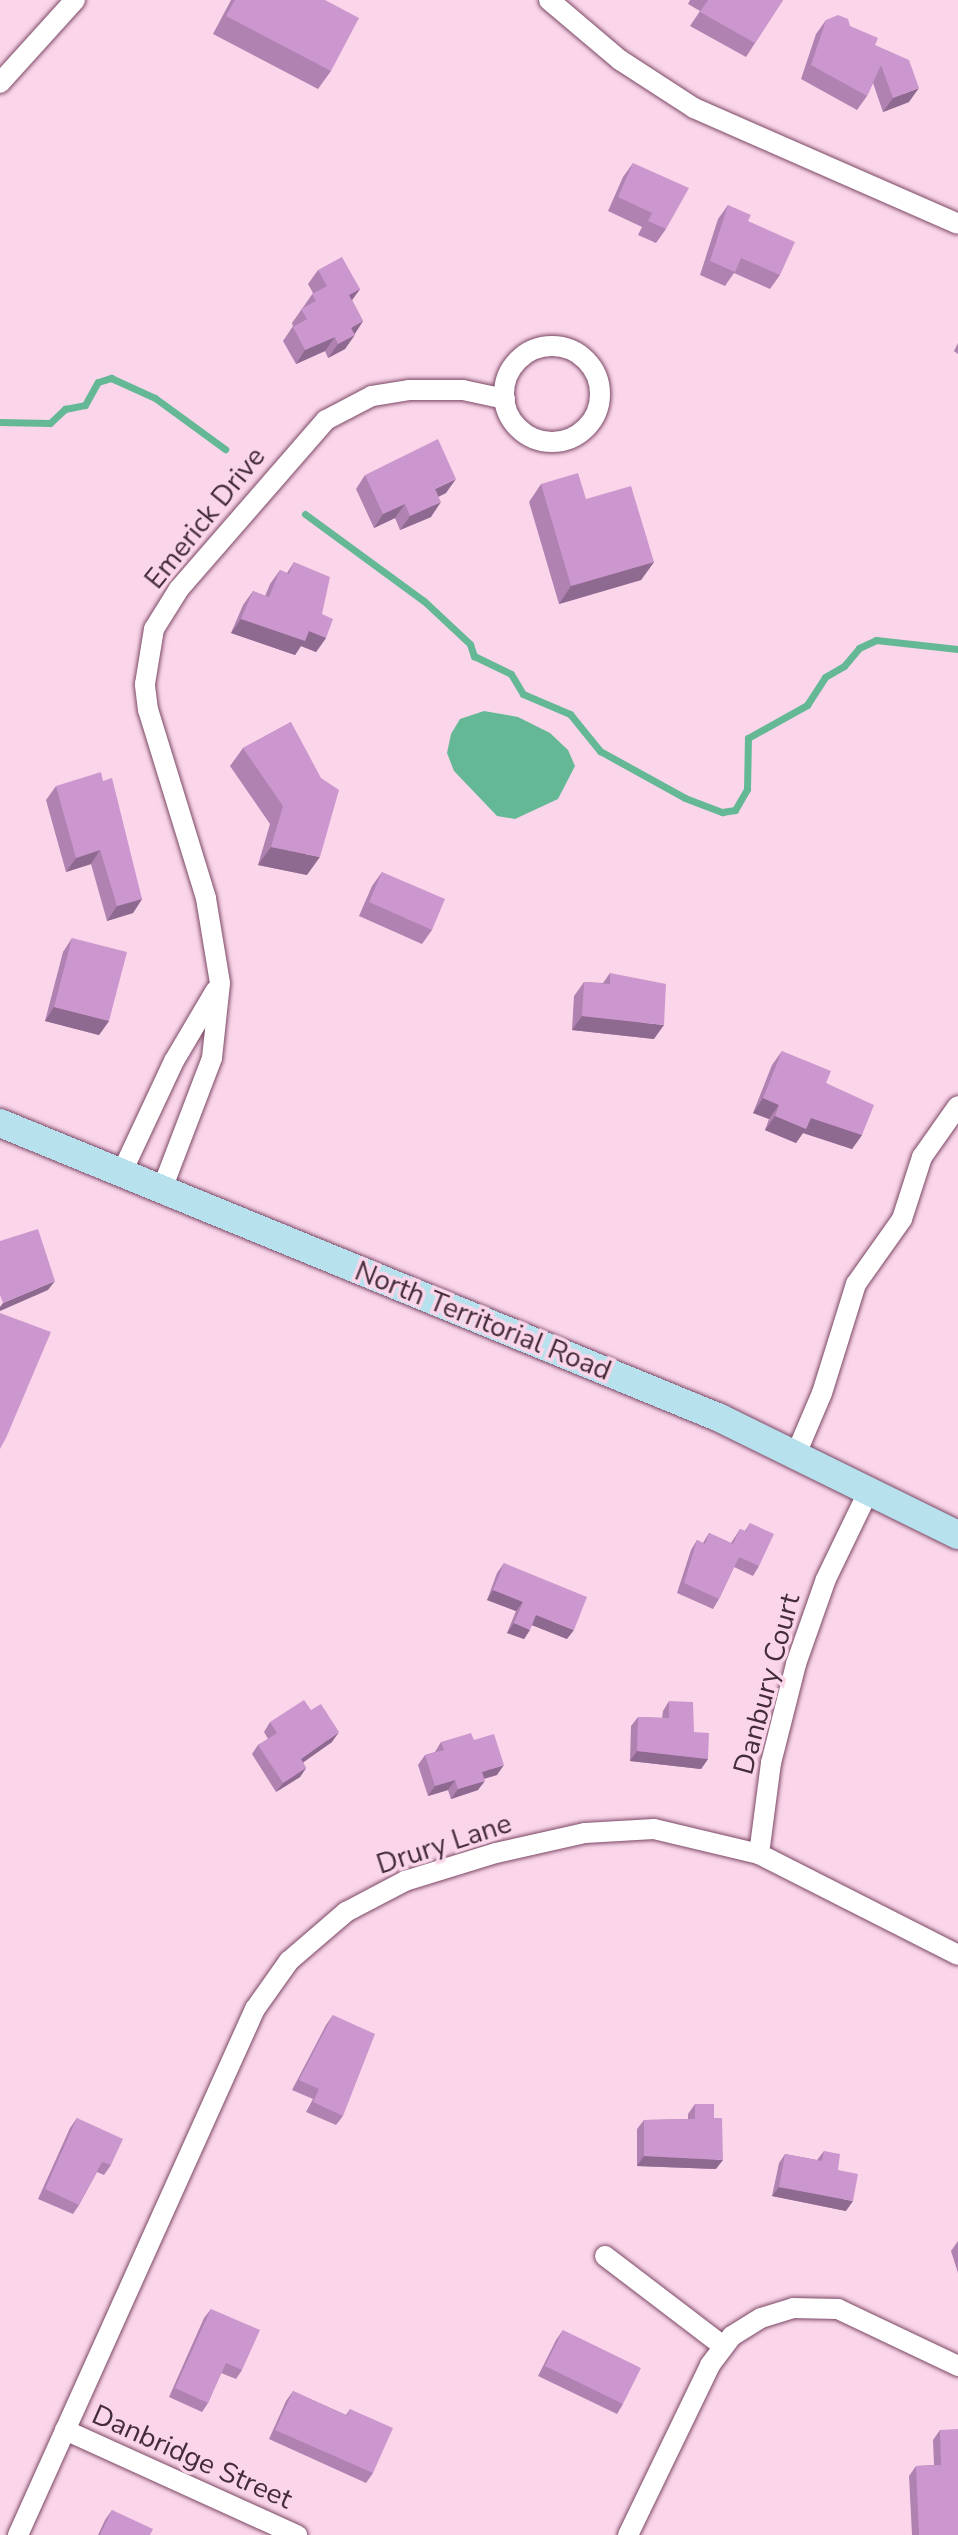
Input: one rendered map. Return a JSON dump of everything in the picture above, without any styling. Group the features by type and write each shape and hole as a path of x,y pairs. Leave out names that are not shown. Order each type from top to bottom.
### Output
{"main road":[{"name":"North Territorial Road","path":"0,1123 796,1454 958,1535"}],"street":[{"path":"0,83 75,0"},
{"path":"549,0 620,60 694,108 958,224"},
{"path":"545,347 575,352 587,361 600,389 593,420 575,436 552,442 522,431 505,399 509,372 518,360 545,347"},
{"name":"Emerick Drive","path":"162,1189 212,1058 220,983 206,898 148,710 145,684 154,629 179,589 326,420 372,396 409,390 463,390 505,399"},
{"path":"122,1172 174,1061 220,983"},
{"path":"796,1454 856,1284 902,1219 922,1157 958,1106"},
{"name":"Danbury Court","path":"759,1854 771,1763 796,1664 826,1579 869,1490"},
{"name":"Drury Lane","path":"18,2535 255,2009 289,1961 326,1926 405,1881 496,1853 585,1833 654,1829 759,1854 958,1955"},
{"path":"605,2256 723,2346"},
{"path":"628,2535 723,2346 761,2318 810,2306 864,2318 958,2366"},
{"name":"Danbridge Street","path":"65,2430 297,2535"}],"shaded area":[{"path":"484,711 518,717 550,733 568,750 575,766 558,799 515,819 497,816 454,771 447,753 451,734 460,719"}],"building":[{"path":"235,0 325,0 359,18 331,71 226,16"},
{"path":"708,0 783,0 755,43 700,12"},
{"path":"838,15 848,19 850,26 878,38 875,45 909,60 919,88 893,98 881,65 867,96 811,65 826,20"},
{"path":"633,163 689,188 666,229 648,221 652,213 618,197"},
{"path":"728,205 751,215 748,221 795,242 780,275 741,258 735,272 710,261"},
{"path":"342,257 360,289 349,295 363,321 351,328 355,335 338,344 335,337 305,350 293,327 307,319 301,309 316,301 312,294 327,286 318,270"},
{"path":"438,439 456,479 435,489 441,502 410,516 405,504 383,514 365,475"},
{"path":"578,473 586,499 631,486 654,562 571,586 541,484"},
{"path":"294,562 330,577 322,614 333,619 326,638 309,631 305,641 241,619 253,591 269,597 280,570 289,574"},
{"path":"291,722 321,778 339,790 320,857 271,847 283,806 243,748"},
{"path":"101,772 103,781 112,778 142,899 117,906 100,850 76,858 56,786"},
{"path":"382,872 445,899 432,930 369,902"},
{"path":"72,938 127,952 109,1021 54,1007"},
{"path":"610,973 666,984 664,1025 582,1016 584,982 610,984"},
{"path":"782,1051 831,1071 826,1083 874,1105 862,1135 811,1118 806,1129 775,1116 779,1105 763,1098"},
{"path":"38,1229 55,1281 3,1303 0,1295 0,1241"},
{"path":"0,1313 51,1332 0,1449"},
{"path":"750,1523 774,1534 759,1566 739,1557 719,1599 684,1583 697,1540 705,1544 709,1533 733,1544 740,1529 746,1532"},
{"path":"504,1563 587,1597 574,1630 536,1615 530,1630 514,1623 523,1602 493,1590"},
{"path":"304,1700 311,1710 321,1704 339,1732 301,1759 306,1768 283,1783 258,1745 277,1733 270,1722"},
{"path":"669,1701 693,1702 694,1732 709,1733 708,1759 637,1751 638,1717 669,1718"},
{"path":"471,1733 474,1740 494,1734 504,1765 482,1772 485,1781 458,1789 455,1780 435,1786 425,1755 444,1750 441,1742"},
{"path":"333,2015 375,2034 343,2116 313,2102 319,2089 299,2080"},
{"path":"695,2104 714,2104 714,2118 722,2118 723,2160 644,2156 644,2120 695,2119"},
{"path":"77,2118 123,2139 111,2165 102,2162 79,2205 45,2189"},
{"path":"824,2151 840,2154 838,2170 858,2174 853,2201 779,2187 785,2154 822,2161"},
{"path":"211,2309 260,2330 242,2370 226,2363 208,2403 175,2388"},
{"path":"563,2330 641,2368 623,2404 545,2366"},
{"path":"293,2391 347,2416 350,2409 393,2428 373,2473 275,2430"},
{"path":"958,2429 958,2535 919,2535 916,2466 941,2465 940,2430"},
{"path":"112,2510 153,2529 150,2535 100,2535"}],"waterway":[{"path":"0,422 50,423 65,409 85,405 98,382 111,378 155,398 225,449"},
{"path":"305,514 424,601 470,644 474,656 511,674 523,694 570,714 600,751 685,798 722,812 735,810 747,789 748,738 807,705 825,677 844,666 859,648 876,640 958,649"}]}
